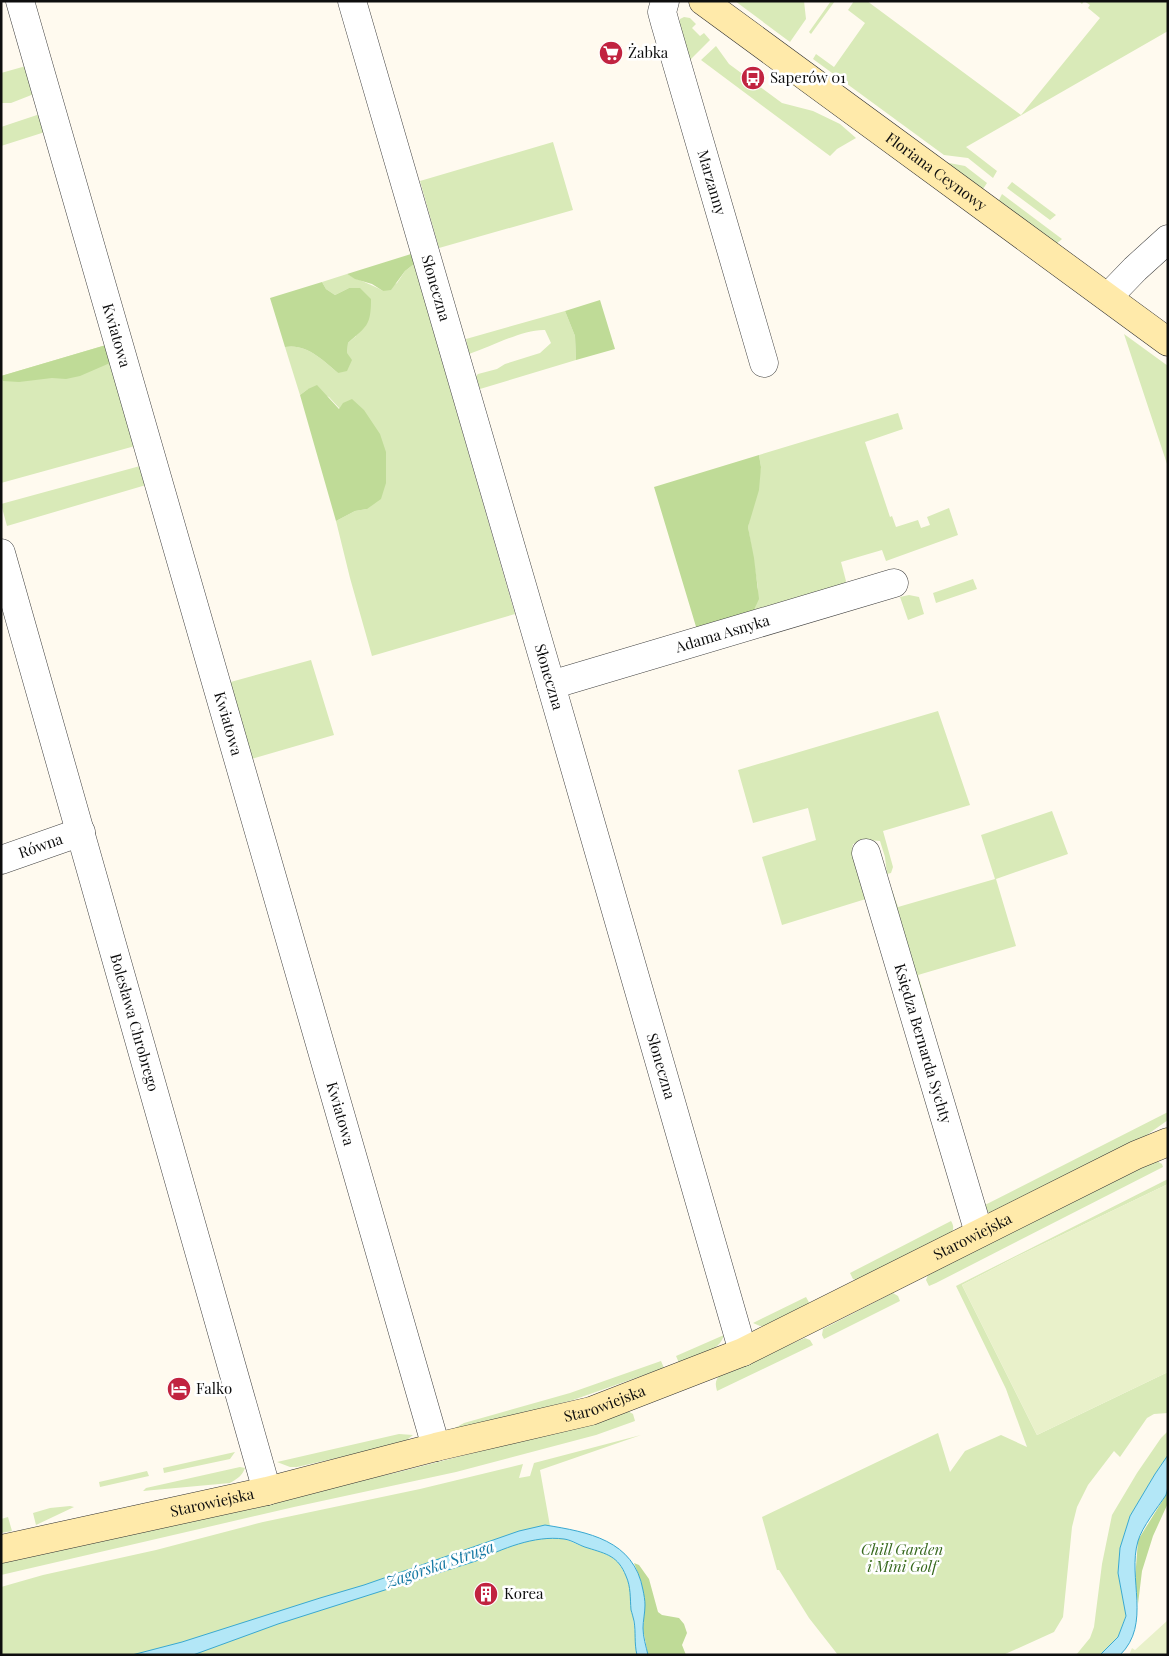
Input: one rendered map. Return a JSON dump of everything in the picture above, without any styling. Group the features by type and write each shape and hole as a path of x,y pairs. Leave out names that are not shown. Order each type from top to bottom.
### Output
{"main road":[{"name":"Floriana Ceynowy","path":"703,1 1168,342"},
{"name":"Starowiejska","path":"1,1548 267,1491 591,1411 743,1352 1136,1156 1168,1142"}],"street":[{"name":"Kwiatowa","path":"20,1 436,1448"},
{"name":"Słoneczna","path":"352,1 743,1352"},
{"name":"Marzanny","path":"665,1 662,12 764,362"},
{"path":"1108,297 1135,269 1168,240"},
{"name":"Bolesława Chrobrego","path":"1,553 267,1491"},
{"name":"Adama Asnyka","path":"551,685 894,583"},
{"name":"Równa","path":"1,860 81,832"},
{"name":"Księdza Bernarda Sychty","path":"866,853 980,1234"}],"green space":[{"path":"735,1 804,1 806,19 790,42"},
{"path":"831,1 835,1 811,34 809,32"},
{"path":"854,1 867,1 1021,115 1100,18 1088,8 1090,5 1084,1 1168,1 1168,31 966,147 997,171 993,178 968,158 944,155 813,59 816,54 834,67 865,23 848,10"},
{"path":"684,17 690,18 696,24 692,28 700,36 704,33 710,40 689,61 679,25 680,19"},
{"path":"716,46 729,64 782,103 813,111 840,124 856,138 837,149 830,156 701,60"},
{"path":"26,66 34,94 11,103 1,103 1,73"},
{"path":"40,114 45,132 1,146 1,127"},
{"path":"553,142 573,210 439,248 420,181"},
{"path":"944,162 965,166 987,183 983,189 979,189"},
{"path":"1012,182 1056,215 1050,220 1007,188"},
{"path":"1002,194 1062,239 1055,245 1000,204 999,200"},
{"path":"411,254 414,264 405,271 391,290 383,291 372,284 355,279 347,274"},
{"path":"414,264 515,614 372,656 336,521 355,511 367,509 379,434 371,423 340,409 329,397 308,389 300,395 285,347 293,346 307,350 338,373 347,353 348,343 356,336 349,288 335,295 326,289 322,282 347,274 383,291 397,283 405,271"},
{"path":"322,282 326,289 335,295 349,288 360,288 371,299 370,315 366,325 348,343 347,353 352,360 347,371 338,373 307,350 293,346 285,347 270,298"},
{"path":"600,300 615,349 576,360 575,336 565,311"},
{"path":"565,311 575,336 576,360 480,389 476,376 478,374 540,353 551,343 545,330 536,330 517,335 469,354 466,339"},
{"path":"1124,334 1168,366 1168,467"},
{"path":"106,345 135,446 1,483 1,376"},
{"path":"106,345 110,363 80,376 66,379 52,378 19,382 3,381 1,376"},
{"path":"317,385 339,409 343,403 352,399 364,410 380,434 386,452 386,483 381,499 367,509 355,511 336,521 300,395"},
{"path":"898,413 903,429 865,442 890,517 892,516 896,527 918,520 921,528 930,525 927,517 949,508 958,535 886,561 882,550 841,562 846,581 843,587 752,614 758,588 748,527 761,467 759,455"},
{"path":"759,455 761,467 759,490 748,527 759,599 752,614 697,630 654,487"},
{"path":"140,466 146,485 7,526 1,504"},
{"path":"973,579 977,589 936,603 933,593"},
{"path":"909,595 919,597 924,614 908,620 900,597"},
{"path":"311,660 334,735 248,760 227,683"},
{"path":"938,711 970,805 883,831 893,867 891,873 887,874 885,857 880,841 868,840 853,844 855,864 869,898 782,925 762,857 816,840 808,808 753,823 738,770"},
{"path":"1052,811 1068,854 996,879 1016,946 918,975 927,1005 922,1007 887,892 892,890 898,907 995,879 981,835"},
{"path":"1168,1112 1168,1120 1144,1137 990,1213 981,1207"},
{"path":"1155,1160 1162,1164 1163,1167 929,1286 926,1280 928,1275"},
{"name":"Chill Garden i Mini Golf","path":"1168,1179 1168,1184 962,1285 1037,1435 1168,1372 1168,1413 1154,1414 1147,1418 1120,1457 1114,1451 1088,1485 1077,1507 1072,1527 1063,1617 1054,1632 1003,1655 838,1655 809,1618 779,1570 777,1570 762,1517 938,1433 950,1472 965,1451 1001,1435 1027,1447 1006,1389 956,1286"},
{"path":"1168,1184 1168,1372 1037,1435 962,1285"},
{"path":"951,1221 953,1231 951,1234 859,1281 853,1279 850,1273"},
{"path":"893,1293 898,1296 900,1301 824,1339 822,1335 823,1329"},
{"path":"806,1297 811,1306 767,1326 753,1323"},
{"path":"724,1335 712,1350 679,1363 676,1356"},
{"path":"805,1338 810,1340 813,1345 717,1391 716,1382 721,1374"},
{"path":"661,1361 664,1368 573,1400 466,1429 453,1429 464,1423 570,1393"},
{"path":"626,1410 633,1414 635,1421 596,1435 456,1472 294,1507 1,1575 1,1560 399,1472 571,1428"},
{"path":"1168,1431 1168,1455 1130,1516 1120,1548 1118,1573 1126,1615 1118,1637 1100,1655 1076,1655 1090,1638 1094,1627 1102,1564 1112,1515 1137,1473"},
{"path":"399,1434 413,1435 403,1443 297,1467 290,1467 277,1462"},
{"path":"641,1435 540,1470 550,1526 546,1525 565,1539 605,1553 616,1559 626,1575 631,1591 638,1655 1,1655 1,1587 43,1575 156,1550 263,1522 420,1489 523,1464 519,1478 530,1476 534,1463"},
{"path":"235,1452 230,1459 164,1473 163,1468"},
{"path":"240,1467 245,1468 237,1479 230,1483 143,1491 146,1488"},
{"path":"147,1471 149,1476 100,1487 99,1482"},
{"path":"1168,1487 1168,1503 1153,1536 1142,1571 1138,1604 1135,1580 1138,1540 1166,1495"},
{"path":"74,1507 36,1525 33,1513 50,1508"},
{"path":"8,1517 12,1531 1,1533 1,1519"},
{"path":"634,1563 639,1565 649,1579 658,1612 662,1615 679,1618 684,1624 687,1633 682,1645 686,1655 648,1655 643,1629 645,1604 641,1581"},
{"path":"1168,1620 1168,1655 1129,1655 1132,1648 1135,1650"}],"water":[{"path":"1168,1455 1168,1487 1166,1495 1140,1535 1135,1555 1137,1615 1135,1629 1130,1643 1120,1655 1100,1655 1118,1637 1126,1616 1118,1573 1120,1548 1130,1516"},
{"name":"Zagórska Struga","path":"545,1525 593,1535 619,1549 630,1560 638,1573 644,1594 643,1631 648,1655 637,1655 629,1584 619,1564 601,1552 567,1540 553,1538 519,1544 476,1561 278,1624 193,1655 132,1655 182,1642 364,1585 519,1531"}],"place":[{"name":"Żabka","path":"611,53"},
{"name":"Saperów 01","path":"753,78"},
{"name":"Falko","path":"179,1389"},
{"name":"Korea","path":"486,1594"}]}
